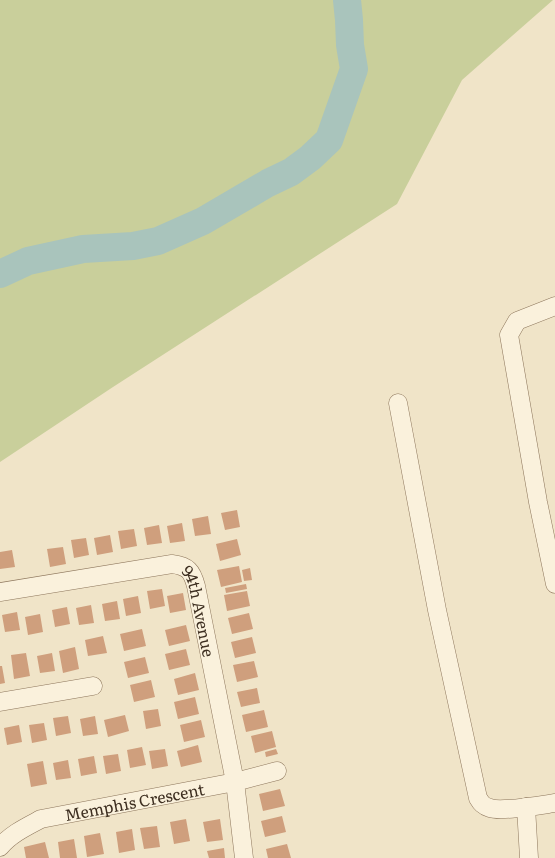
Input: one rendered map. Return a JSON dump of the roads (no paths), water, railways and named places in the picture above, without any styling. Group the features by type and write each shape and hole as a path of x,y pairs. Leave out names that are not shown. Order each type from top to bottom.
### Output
{"street":[{"path":"555,306 517,321 509,335 538,502 555,584"},
{"path":"398,403 437,610 478,798 483,805 491,809 555,803"},
{"name":"94th Avenue","path":"0,592 172,564 182,565 190,571 196,586 235,782"},
{"path":"0,702 93,686"},
{"name":"Memphis Crescent","path":"0,847 19,831 41,819 235,782 276,771"},
{"path":"235,782 244,858"},
{"path":"526,807 529,858"}],"waterway":[{"path":"0,274 28,261 83,249 133,246 158,241 203,221 268,183 291,172 310,158 329,140 354,69 350,45 347,0"}]}
